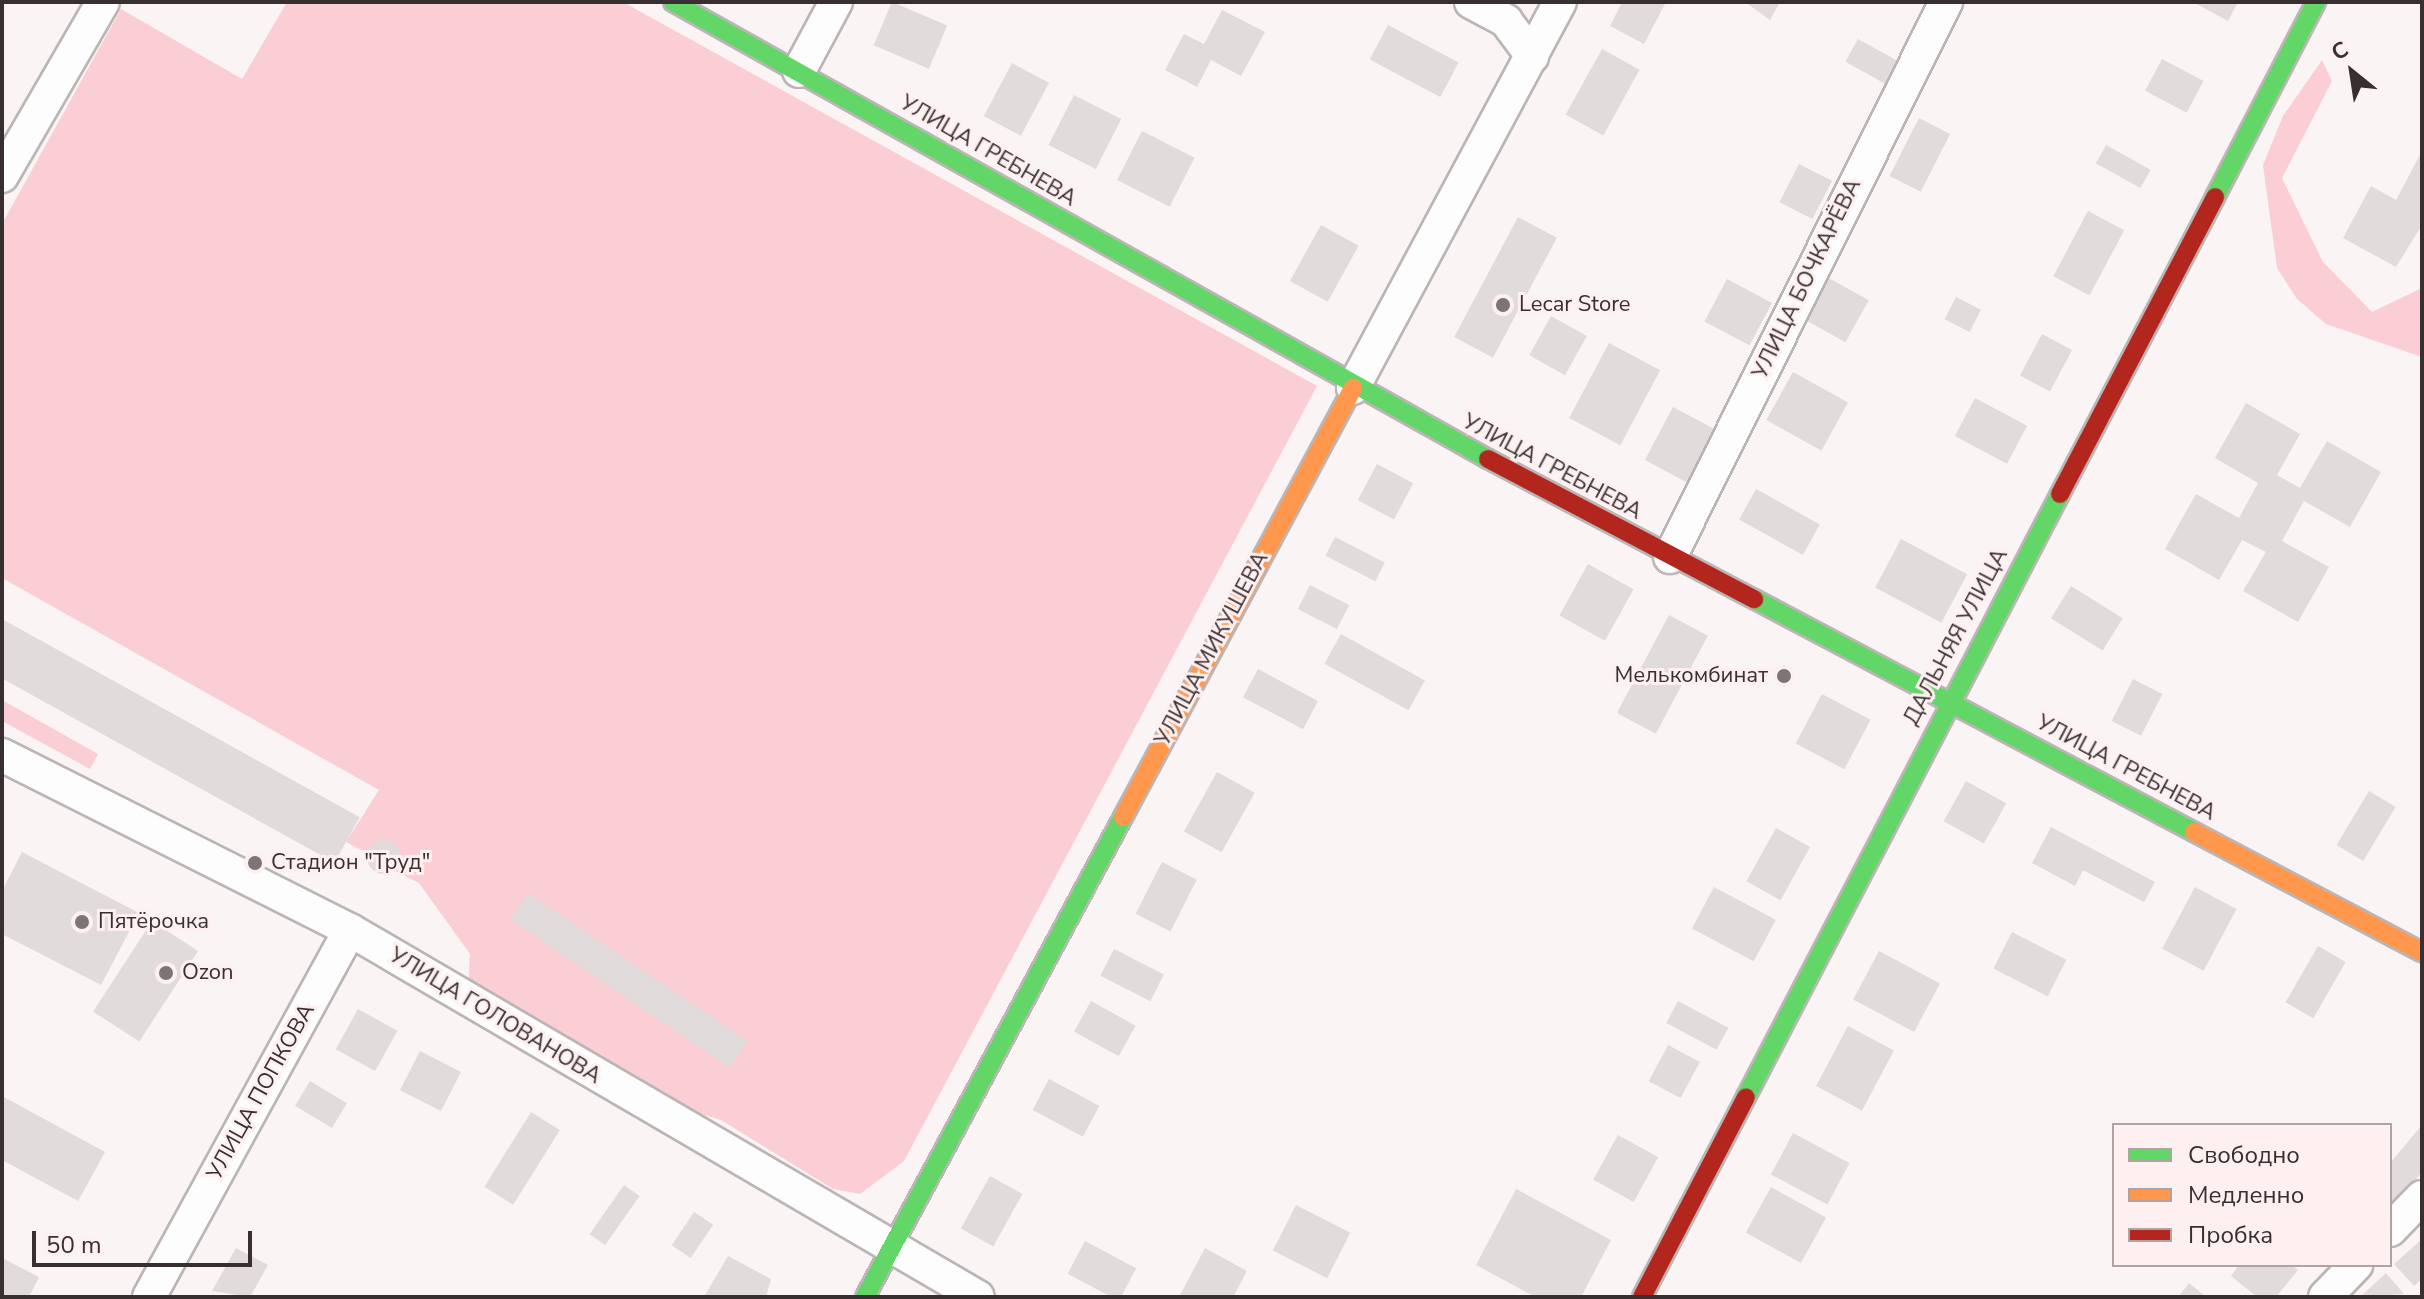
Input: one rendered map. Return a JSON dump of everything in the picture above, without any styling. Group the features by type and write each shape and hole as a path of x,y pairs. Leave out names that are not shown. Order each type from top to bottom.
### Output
{"street":[{"path":"2,176 103,2"},
{"name":"УЛИЦА ГРЕБНЕВА","path":"673,2 1353,388 2422,952"},
{"path":"799,71 836,2"},
{"path":"1471,2 1506,21 1532,56"},
{"name":"УЛИЦА МИКУШЕВА","path":"865,1297 888,1249 1560,2"},
{"name":"УЛИЦА БОЧКАРЁВА","path":"1670,557 1946,2"},
{"name":"ДАЛЬНЯЯ УЛИЦА","path":"1642,1297 1948,703 2316,2"},
{"name":"УЛИЦА ГОЛОВАНОВА","path":"2,755 350,930 888,1249 978,1297"},
{"name":"УЛИЦА ПОПКОВА","path":"149,1297 350,930"},
{"path":"2392,1228 2422,1197"},
{"path":"2325,1297 2354,1267"}],"shaded area":[{"path":"287,2 623,2 1317,386 904,1161 860,1194 833,1189 721,1120 698,1113 481,989 468,990 470,954 419,883 395,871 398,847 380,841 368,854 346,842 379,790 2,578 2,224 121,9 242,79"},
{"path":"2322,60 2332,81 2282,178 2323,262 2372,312 2422,288 2422,357 2326,324 2297,299 2277,268 2263,165 2283,116"},
{"path":"2,700 98,754 90,769 2,721"}],"building":[{"path":"892,2 947,25 929,69 874,45"},
{"path":"1622,2 1666,2 1644,44 1610,26"},
{"path":"1745,2 1780,2 1770,20"},
{"path":"2193,2 2238,2 2228,21"},
{"path":"1222,10 1265,32 1241,76 1211,60 1197,87 1165,70 1184,34 1204,44"},
{"path":"1388,25 1459,63 1440,97 1370,59"},
{"path":"1858,39 1900,62 1887,85 1845,62"},
{"path":"1602,49 1640,70 1603,135 1566,115"},
{"path":"2162,59 2203,81 2187,113 2145,91"},
{"path":"1012,63 1049,83 1021,136 984,116"},
{"path":"1074,95 1121,119 1096,169 1049,145"},
{"path":"1919,118 1950,134 1921,192 1889,176"},
{"path":"1142,131 1195,158 1170,207 1117,180"},
{"path":"2106,145 2151,170 2140,188 2096,163"},
{"path":"2422,151 2422,225 2396,267 2343,238 2371,186 2396,200"},
{"path":"1799,164 1832,181 1812,219 1779,202"},
{"path":"2088,211 2124,230 2089,296 2053,276"},
{"path":"1518,217 1557,238 1493,358 1454,337"},
{"path":"1321,225 1359,246 1328,302 1290,281"},
{"path":"1825,276 1869,300 1845,342 1802,318"},
{"path":"1727,279 1772,303 1749,345 1704,321"},
{"path":"1956,297 1981,310 1970,332 1945,319"},
{"path":"1551,316 1587,336 1565,375 1529,355"},
{"path":"2042,334 2072,350 2050,391 2020,375"},
{"path":"1609,343 1660,370 1620,445 1569,418"},
{"path":"1793,372 1848,403 1821,451 1766,420"},
{"path":"1975,398 2027,426 2007,464 1955,436"},
{"path":"2246,403 2300,434 2277,475 2300,488 2327,441 2381,472 2350,527 2304,501 2282,541 2329,567 2298,622 2243,591 2266,552 2242,540 2219,580 2165,549 2196,494 2239,518 2258,483 2215,458"},
{"path":"1673,407 1718,431 1690,484 1645,460"},
{"path":"1377,464 1413,483 1394,519 1358,500"},
{"path":"1756,489 1820,524 1803,555 1739,520"},
{"path":"1335,537 1385,562 1375,581 1325,556"},
{"path":"1901,539 1967,574 1941,623 1875,588"},
{"path":"1588,564 1633,589 1605,641 1559,616"},
{"path":"1310,585 1349,605 1337,629 1298,609"},
{"path":"2071,586 2123,618 2103,651 2051,618"},
{"path":"1669,615 1708,636 1656,734 1617,713"},
{"path":"2,619 360,817 335,863 2,678"},
{"path":"1341,634 1425,681 1408,710 1325,664"},
{"path":"1258,669 1318,701 1303,729 1243,697"},
{"path":"2133,679 2162,694 2141,736 2112,721"},
{"path":"1822,694 1871,720 1844,769 1796,743"},
{"path":"1217,772 1255,793 1222,852 1184,831"},
{"path":"1966,781 2006,803 1984,844 1944,821"},
{"path":"2369,791 2396,807 2363,861 2337,845"},
{"path":"2051,827 2155,882 2144,902 2083,870 2075,886 2032,863"},
{"path":"1776,828 1810,847 1781,900 1746,881"},
{"path":"384,840 396,845 401,857 396,869 384,874 372,869 367,857 372,845"},
{"path":"22,852 139,913 101,985 2,934 2,891"},
{"path":"1162,862 1197,880 1170,931 1136,914"},
{"path":"1714,887 1776,920 1754,961 1692,928"},
{"path":"2195,887 2236,909 2204,971 2162,949"},
{"path":"528,893 748,1041 730,1068 510,920"},
{"path":"152,921 198,951 139,1042 93,1012"},
{"path":"2012,932 2066,960 2048,996 1993,969"},
{"path":"2318,946 2346,962 2313,1018 2286,1002"},
{"path":"1114,949 1164,974 1150,1001 1100,976"},
{"path":"1879,951 1940,983 1914,1032 1853,1000"},
{"path":"1091,1001 1136,1026 1119,1056 1074,1032"},
{"path":"1678,1001 1728,1028 1717,1050 1666,1023"},
{"path":"358,1009 397,1031 375,1071 336,1049"},
{"path":"1848,1026 1894,1050 1862,1110 1816,1086"},
{"path":"1668,1045 1700,1062 1681,1098 1649,1081"},
{"path":"420,1051 461,1072 441,1111 400,1090"},
{"path":"1049,1079 1099,1106 1083,1137 1033,1110"},
{"path":"310,1081 347,1103 332,1128 295,1106"},
{"path":"2,1096 105,1152 78,1201 2,1160"},
{"path":"531,1112 560,1130 513,1205 484,1187"},
{"path":"2422,1125 2422,1172 2392,1208 2392,1161"},
{"path":"1793,1133 1850,1163 1827,1205 1771,1174"},
{"path":"1618,1135 1658,1157 1634,1202 1593,1180"},
{"path":"990,1176 1022,1194 993,1246 961,1228"},
{"path":"624,1185 640,1196 605,1245 590,1234"},
{"path":"1771,1187 1826,1218 1801,1263 1746,1232"},
{"path":"1516,1189 1611,1240 1581,1297 1535,1297 1476,1265"},
{"path":"1296,1205 1350,1233 1327,1278 1273,1250"},
{"path":"694,1212 713,1225 691,1258 672,1245"},
{"path":"2422,1239 2422,1279 2414,1286 2394,1264"},
{"path":"1085,1241 1136,1268 1121,1297 1112,1297 1068,1274"},
{"path":"236,1248 268,1265 250,1297 212,1291"},
{"path":"1205,1248 1247,1271 1233,1297 1179,1297"},
{"path":"728,1256 771,1279 766,1297 704,1297"},
{"path":"2,1258 39,1277 29,1297 2,1297"},
{"path":"2238,1267 2294,1267 2298,1270 2276,1297 2257,1297 2231,1276"},
{"path":"2386,1273 2404,1294 2360,1297"},
{"path":"2189,1283 2206,1297 2178,1297"}],"traffic: fast":[{"path":"673,2 1488,459"},
{"path":"2215,197 2316,2"},
{"path":"1746,1097 2060,494"},
{"path":"1754,599 2194,832"},
{"path":"865,1297 1123,817"}],"traffic: slow":[{"path":"1123,817 1353,388"},
{"path":"2194,832 2422,952"}],"traffic: jam":[{"path":"2060,494 2215,197"},
{"path":"1488,459 1754,599"},
{"path":"1642,1297 1746,1097"}],"place":[{"name":"Lecar Store","path":"1503,305"},
{"name":"Мелькомбинат","path":"1784,676"},
{"name":"Стадион \"Труд\"","path":"255,863"},
{"name":"Пятёрочка","path":"82,922"},
{"name":"Ozon","path":"166,973"}]}
